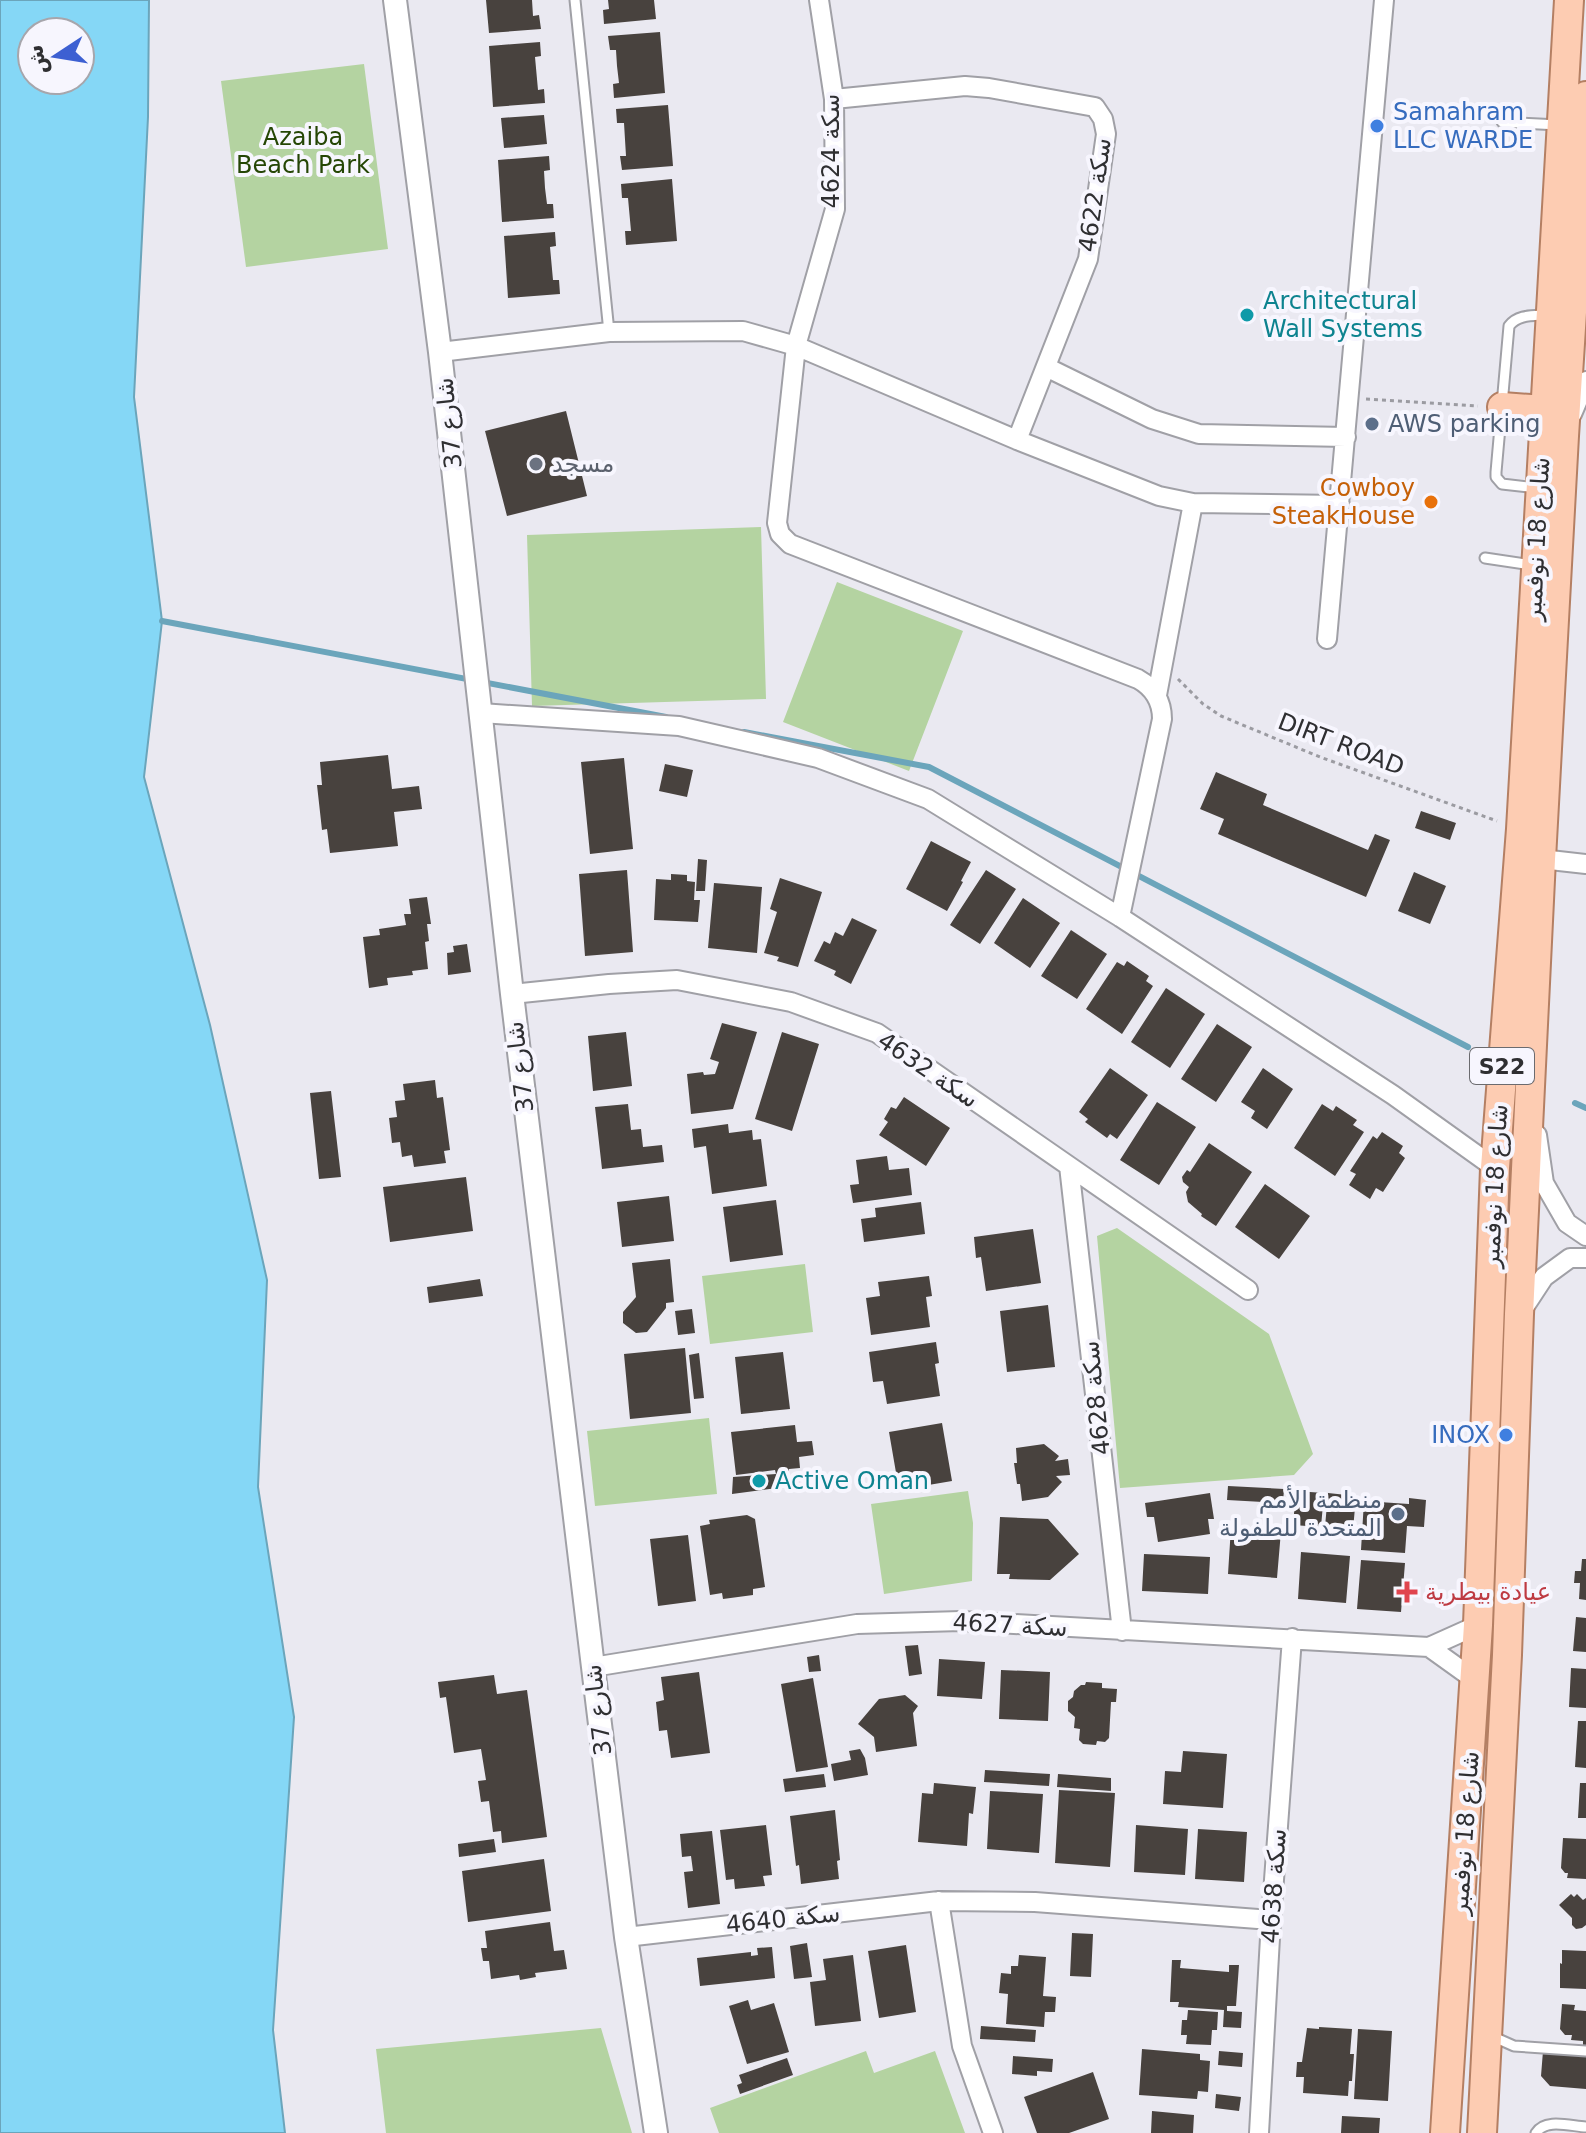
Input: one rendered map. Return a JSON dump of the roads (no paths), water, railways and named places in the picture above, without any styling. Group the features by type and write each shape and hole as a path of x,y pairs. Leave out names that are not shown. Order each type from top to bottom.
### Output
{"main road":[{"name":"شارع 18 نوفمبر","path":"1445,2133 1478,1625 1495,1168 1521,829 1569,0"},
{"name":"شارع 18 نوفمبر","path":"1482,2133 1507,1655 1519,1314 1541,859 1577,224 1584,172 1586,96"},
{"path":"1502,407 1545,410"}],"street":[{"name":"شارع 37","path":"395,0 440,352 512,994 626,1937 656,2133"},
{"name":"سكة 4624","path":"819,0 834,99 835,209 796,346 777,523 780,534 790,544 1138,679 1157,695"},
{"path":"1327,639 1384,0"},
{"name":"سكة 4622","path":"834,99 965,86 1095,107 1103,119 1106,134 1088,259 1017,440"},
{"path":"1577,224 1586,268"},
{"path":"440,352 609,332 743,331 796,346 1017,440 1159,496 1193,503 1340,505"},
{"path":"1046,367 1152,419 1199,434 1346,437"},
{"path":"1564,436 1586,381"},
{"path":"1120,917 1162,719 1157,695 1193,503"},
{"path":"481,713 679,726 818,758 928,799 1120,917 1393,1095 1495,1168"},
{"path":"1541,859 1586,864"},
{"name":"سكة 4632","path":"512,994 677,980 791,1002 877,1033 1248,1290"},
{"path":"1531,1093 1544,1183 1567,1223 1586,1236"},
{"name":"سكة 4628","path":"1069,1166 1122,1631"},
{"path":"1519,1314 1544,1277 1570,1258 1586,1258"},
{"name":"سكة 4627","path":"593,1667 857,1624 961,1621 1429,1647 1478,1625"},
{"name":"سكة 4638","path":"1259,2133 1292,1638"},
{"path":"1429,1647 1475,1680"},
{"path":"939,1901 962,2046 993,2133"},
{"name":"سكة 4640","path":"626,1937 939,1901 1035,1902 1271,1920"},
{"path":"1485,2067 1487,2113 1495,2133"}],"lane":[{"path":"575,0 609,332"},
{"path":"1502,122 1561,126"},
{"path":"1540,489 1506,486 1498,481 1496,472 1509,326 1522,317 1550,315"},
{"path":"1485,558 1536,566"},
{"path":"1488,2021 1496,2038 1514,2046 1586,2051"},
{"path":"1536,2133 1547,2124 1586,2127"}],"water":[{"path":"0,0 149,0 148,117 134,397 162,621 144,777 210,1025 267,1280 258,1487 294,1717 273,2030 285,2133 0,2133"}],"waterway":[{"path":"162,621 666,717"},
{"path":"744,732 929,767 1468,1047"},
{"path":"1575,1103 1586,1108"}],"place":[{"name":"Samahram LLC WARDE","path":"1377,126"},
{"name":"Architectural Wall Systems","path":"1247,315"},
{"name":"AWS parking","path":"1372,424"},
{"name":"مسجد","path":"536,464"},
{"name":"Cowboy SteakHouse","path":"1431,502"},
{"name":"INOX","path":"1506,1435"},
{"name":"Active Oman","path":"759,1481"},
{"name":"منظمة الأمم المتحدة للطفولة","path":"1398,1514"},
{"name":"عيادة بيطرية","path":"1407,1592"}],"park label":[{"name":"Azaiba Beach Park","path":"303,151"}]}
